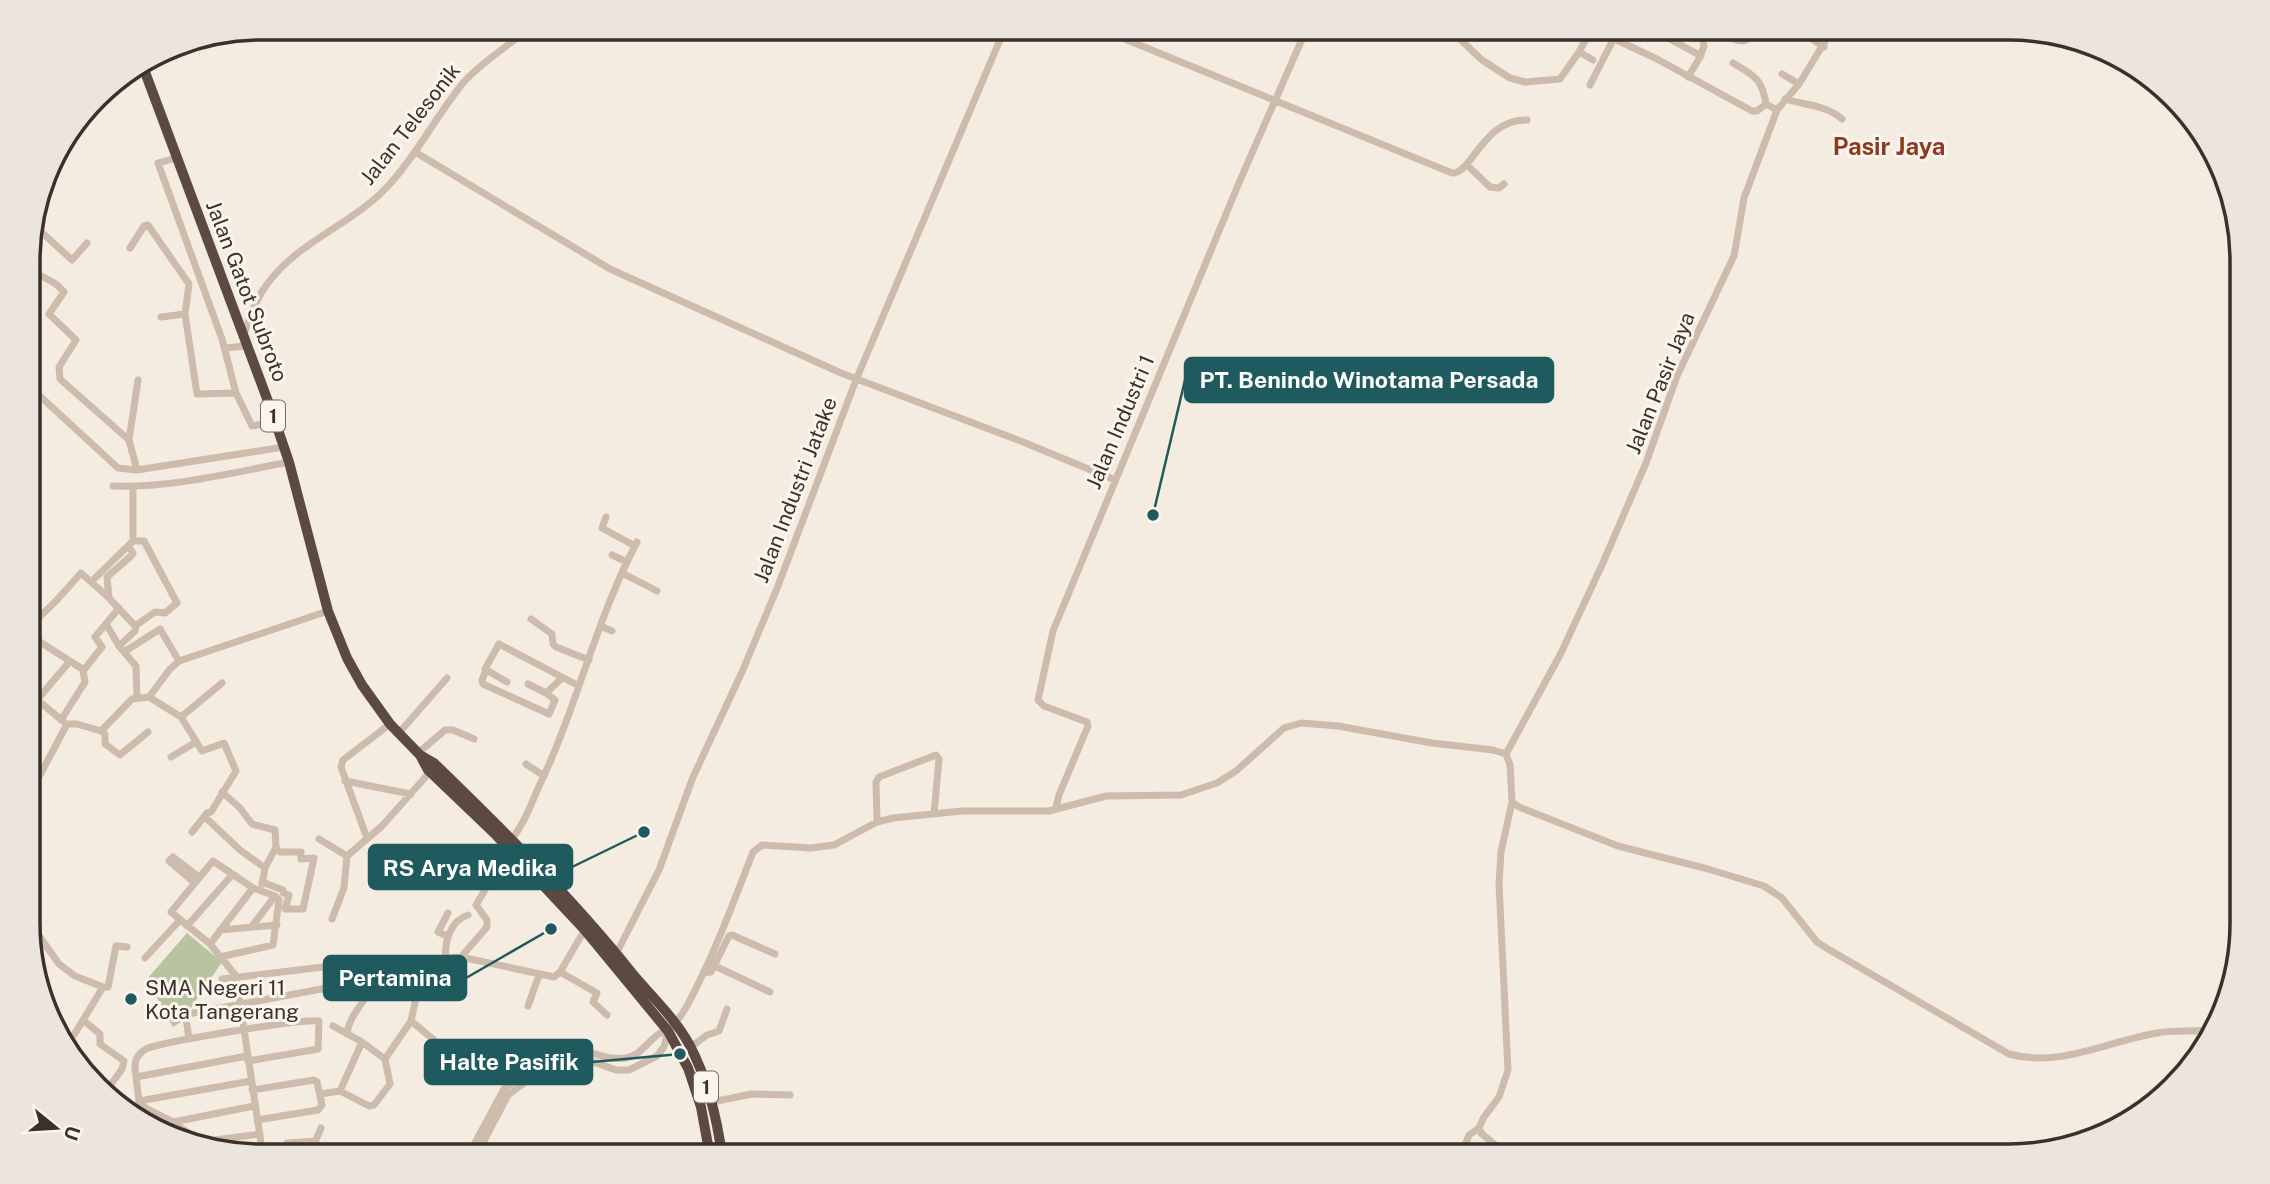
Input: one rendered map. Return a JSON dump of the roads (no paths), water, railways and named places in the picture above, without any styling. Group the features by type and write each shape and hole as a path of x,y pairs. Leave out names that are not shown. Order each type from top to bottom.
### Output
{"highway":[{"name":"Jalan Gatot Subroto","path":"145,73 284,447 328,611 352,668 398,734 419,754 434,763 511,839 672,1027 701,1107 708,1144"},
{"name":"Jalan Gatot Subroto","path":"419,754 430,772 587,926"},
{"name":"Jalan Gatot Subroto","path":"614,958 622,975 691,1047 712,1102 720,1144"}],"street":[{"name":"Jalan Telesonik","path":"244,341 253,310 272,278 314,242 378,196 415,152 473,72 513,40"},
{"name":"Jalan Industri Jatake","path":"614,958 659,870 693,777 780,582 856,380 1000,40"},
{"path":"1127,40 1451,173 1457,174 1467,165 1479,146 1498,129 1510,121 1527,120"},
{"name":"Jalan Industri 1","path":"1056,807 1088,726 1084,721 1040,703 1038,691 1053,631 1242,174 1302,40"},
{"path":"1461,40 1482,60 1510,78 1525,82 1560,79 1585,40"},
{"path":"1590,85 1613,40"},
{"path":"1618,40 1752,111 1757,111 1766,104"},
{"path":"1672,40 1701,55"},
{"path":"1688,77 1701,55 1703,40"},
{"path":"1814,40 1824,47"},
{"name":"Jalan Pasir Jaya","path":"1506,754 1560,655 1602,565 1646,463 1677,376 1734,256 1744,198 1777,110 1799,84 1827,40"},
{"path":"1579,52 1593,60"},
{"path":"1733,63 1762,83 1766,104"},
{"path":"1782,74 1799,84"},
{"path":"1785,99 1825,107 1842,119"},
{"path":"1766,104 1777,110"},
{"path":"415,152 610,269 856,380 1023,442 1115,480"},
{"path":"176,158 158,163 225,348 236,393 252,426 275,422"},
{"path":"1467,165 1490,187 1499,188 1504,184"},
{"path":"130,247 144,226 148,225 189,284 185,314 197,394 236,393"},
{"path":"42,233 72,260 87,243"},
{"path":"41,276 64,292 49,314 76,340 60,367 60,379 130,440"},
{"path":"161,317 185,314"},
{"path":"225,348 244,341"},
{"path":"137,470 130,440 138,380"},
{"path":"41,397 118,468 137,470 284,447"},
{"path":"113,486 132,487 218,476 289,462"},
{"path":"109,598 107,578 133,553 131,543 135,514 132,487"},
{"path":"511,839 544,776 600,626 636,544 602,528 606,517"},
{"path":"92,581 131,543 142,540 145,542 177,603 165,613 155,612 135,626"},
{"path":"612,555 627,562"},
{"path":"40,616 81,573 135,626 135,631 121,649"},
{"path":"622,573 656,591"},
{"path":"40,772 86,681 84,670 102,647 95,637 119,608"},
{"path":"149,697 170,669 179,662 328,611"},
{"path":"531,619 552,635 556,647 589,660"},
{"path":"106,624 137,671 137,697"},
{"path":"600,626 612,631"},
{"path":"121,649 160,629 179,662"},
{"path":"40,642 84,670"},
{"path":"528,684 555,700 549,714 483,684 485,666 500,644 579,687"},
{"path":"40,696 69,661"},
{"path":"486,670 507,682"},
{"path":"398,734 447,678"},
{"path":"545,693 561,679"},
{"path":"181,717 222,683"},
{"path":"101,731 125,705 137,697 149,697 181,717 202,751 225,744 236,771 211,812 207,813 192,832"},
{"path":"40,703 64,722 101,731 105,734 105,744 120,755 148,732"},
{"path":"482,1144 506,1092 559,1057 580,1056 616,1070 629,1070 657,1056 703,973 757,847 774,845 811,848 834,845 877,822 934,814 1049,811 1106,796 1155,797 1195,792 1236,771 1284,727 1301,723 1338,726 1506,754 1510,765 1512,802 1499,884 1508,1070 1499,1097 1483,1117 1479,1128 1469,1135 1466,1143"},
{"path":"367,838 341,769 344,760 390,724"},
{"path":"419,754 446,730 453,730 474,739"},
{"path":"171,757 196,742"},
{"path":"877,822 876,782 879,777 936,755 939,759 934,814"},
{"path":"526,764 544,776"},
{"path":"332,919 344,888 347,856 382,826 430,772"},
{"path":"345,780 411,794"},
{"path":"222,792 240,808 252,824 275,831 276,848 265,868 262,883 284,890 282,893 289,895 285,909 303,909 314,858 301,859 300,852 280,852 276,848"},
{"path":"1512,802 1607,843 1708,869 1772,890 1782,898 1818,942 1828,949 2009,1054 2031,1059 2056,1058 2159,1032 2202,1030"},
{"path":"205,817 240,850 265,868"},
{"path":"319,839 347,856"},
{"path":"461,957 486,927 487,920 476,905 489,883 496,877 500,879 519,861"},
{"path":"220,957 273,945 279,900 253,888 213,862 171,912 209,944 236,976 261,1144"},
{"path":"187,926 232,875"},
{"path":"209,944 253,888"},
{"path":"252,927 275,896"},
{"path":"447,936 438,932 448,913"},
{"path":"446,958 447,936 463,916 468,915"},
{"path":"145,958 180,920"},
{"path":"220,930 277,925"},
{"path":"385,1059 411,1021 416,998 430,974 446,958 461,957 554,977 560,972 587,926"},
{"path":"703,973 711,972 727,937 731,936 775,954"},
{"path":"42,940 59,964 75,976 103,987 110,984 116,946 127,947"},
{"path":"715,966 770,992"},
{"path":"189,1039 186,1018 188,1014 332,987 334,979 323,967 222,979"},
{"path":"350,969 388,980"},
{"path":"560,972 597,993 593,1002 607,1015"},
{"path":"528,1006 539,975"},
{"path":"347,1034 352,1017 369,994 375,976"},
{"path":"72,1036 103,987"},
{"path":"390,992 416,998"},
{"path":"691,1047 719,1031 727,1009"},
{"path":"83,1020 100,1034 100,1044 124,1061 111,1084"},
{"path":"138,1076 316,1050 318,1021 189,1039 147,1049 135,1059 139,1101 144,1107 183,1129"},
{"path":"411,1021 434,1040"},
{"path":"320,1094 340,1091 369,1106 374,1105 390,1084 385,1059 333,1026"},
{"path":"475,1144 506,1092 552,1052 560,1048 625,1058 637,1054 655,1036 672,1027"},
{"path":"340,1091 362,1042"},
{"path":"648,1044 657,1056"},
{"path":"253,1090 314,1080 320,1094 321,1105 318,1110 257,1120"},
{"path":"139,1101 251,1081"},
{"path":"712,1102 752,1094 790,1095"},
{"path":"173,1122 254,1106"},
{"path":"315,1144 321,1128"},
{"path":"1479,1128 1493,1143"},
{"path":"220,1139 260,1134"},
{"path":"290,1144 316,1141"}],"place":[{"name":"PT. Benindo Winotama Persada","path":"1153,515"},
{"name":"RS Arya Medika","path":"644,832"},
{"name":"Pertamina","path":"551,929"},
{"name":"SMA Negeri 11 Kota Tangerang","path":"131,999"},
{"name":"Halte Pasifik","path":"680,1054"}],"district":[{"name":"Pasir Jaya","path":"1889,146"}]}
